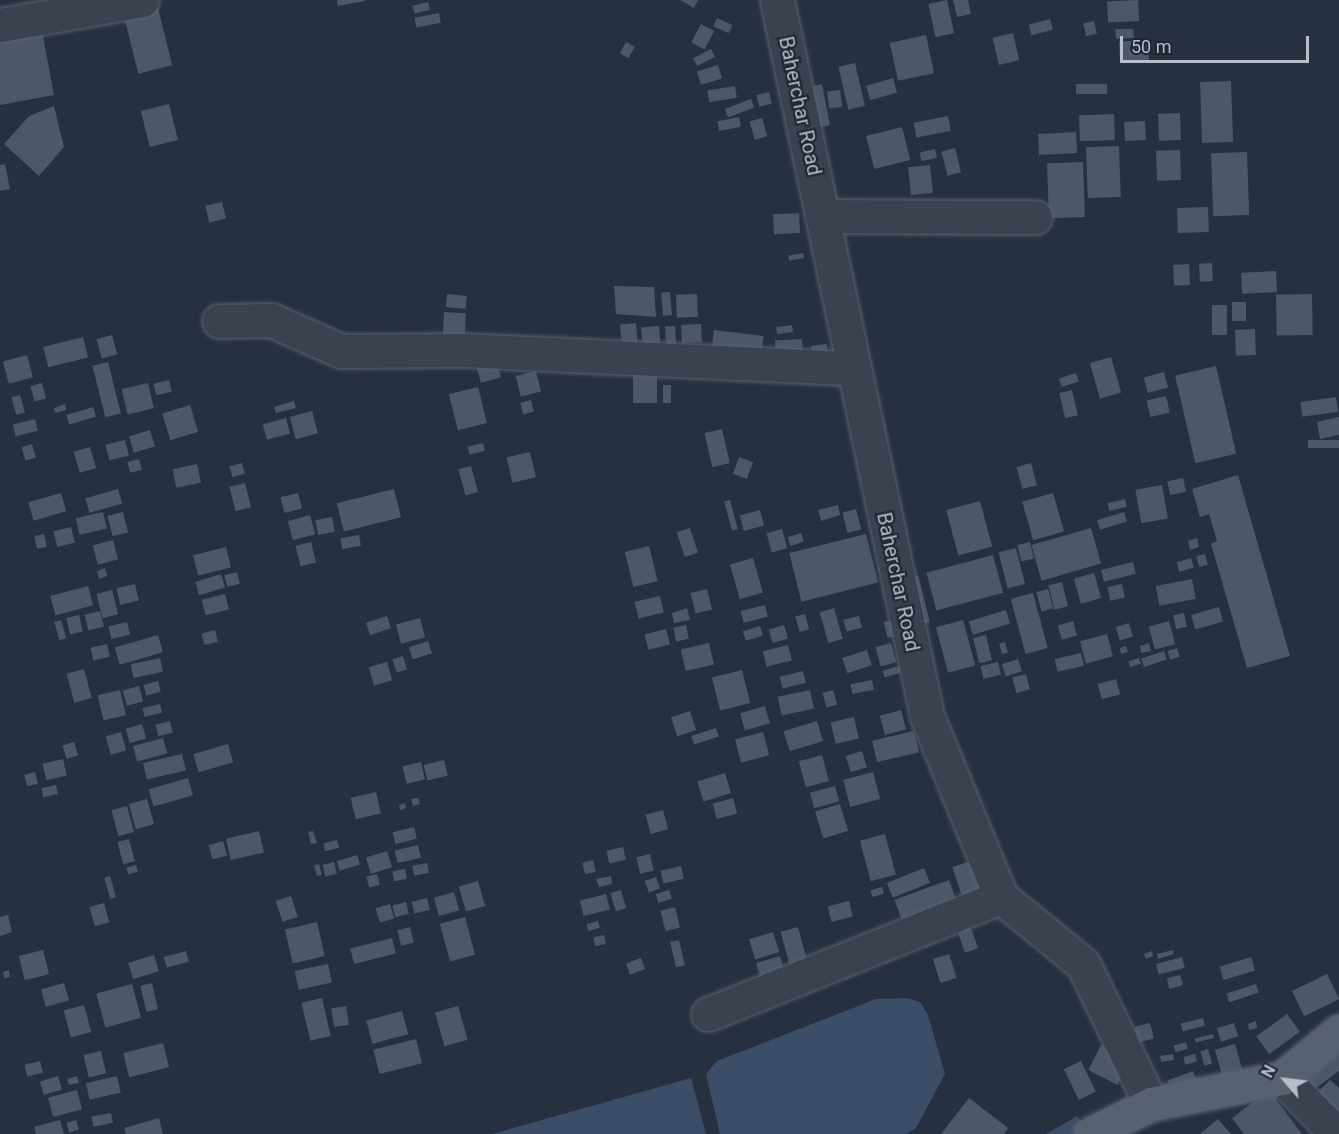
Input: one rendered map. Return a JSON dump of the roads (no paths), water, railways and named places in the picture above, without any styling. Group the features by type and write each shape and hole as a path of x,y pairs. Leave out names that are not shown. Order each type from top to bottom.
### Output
{"main road":[{"path":"1103,1126 1151,1104 1282,1078 1339,1032"}],"street":[{"path":"0,25 142,0"},
{"name":"Baherchar Road","path":"777,0 823,216 851,368 927,716 1001,897 1083,964 1151,1104"},
{"path":"823,216 1035,218"},
{"path":"219,321 271,320 341,351 463,350 851,368"},
{"path":"708,1014 1001,897"},
{"path":"1282,1078 1337,1134"}],"water":[{"path":"907,998 920,1002 928,1015 945,1074 916,1128 906,1134 720,1134 706,1074 717,1061 876,999"},
{"path":"691,1078 706,1134 492,1134"},
{"path":"1077,1116 1090,1134 1046,1134"}]}
